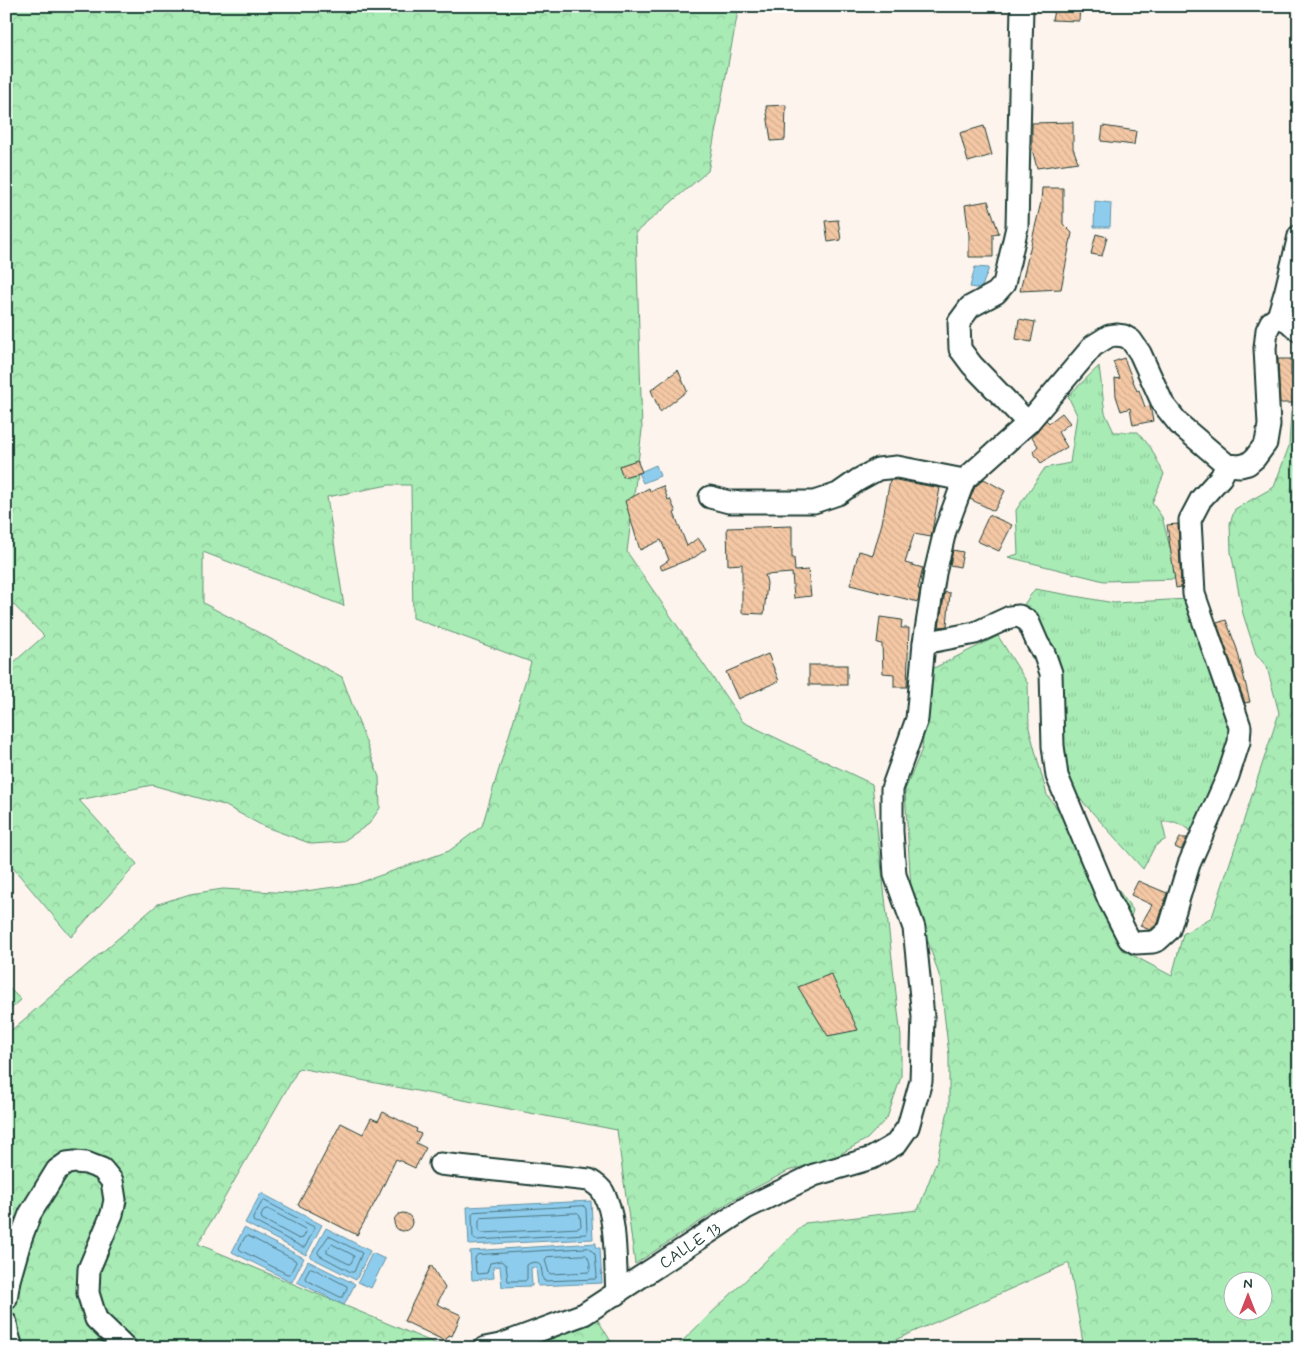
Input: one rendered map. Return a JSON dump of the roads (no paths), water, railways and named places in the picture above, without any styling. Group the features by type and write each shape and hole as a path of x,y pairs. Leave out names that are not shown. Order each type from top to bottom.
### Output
{"street":[{"path":"1022,6 1017,227 1004,284 996,293 970,307 959,322 960,349 972,365 1028,423"},
{"path":"1227,465 1221,477 1201,499 1190,520 1194,594 1240,727 1239,742 1228,776 1188,864 1169,930 1158,940 1136,943 1129,939 1109,900 1057,776 1053,746 1051,673 1044,653 1028,621 1019,616 1010,616 975,633 924,643 935,573 946,531 964,480 1028,423 1093,346 1109,336 1124,336 1131,340 1140,353 1163,404 1179,424 1227,465 1240,466 1248,464 1255,458 1266,443 1270,425 1265,348 1267,330 1271,322 1278,317 1299,236"},
{"path":"1278,317 1288,321 1299,331"},
{"path":"710,497 728,502 814,502 838,494 878,469 897,467 964,480"},
{"name":"CALLE 13","path":"485,1348 584,1314 746,1208 814,1175 872,1158 896,1144 908,1127 920,1081 923,1017 914,928 895,875 892,789 917,719 924,643"},
{"path":"6,1299 9,1280 30,1214 57,1170 75,1162 86,1163 102,1169 112,1181 115,1200 112,1214 89,1269 88,1293 96,1319 126,1348"},
{"path":"440,1164 589,1180 596,1184 603,1192 611,1212 617,1294"},
{"path":"6,1323 12,1348"}],"water":[{"path":"1095,201 1111,203 1110,227 1094,227"},
{"path":"975,267 989,268 981,289 970,287"},
{"path":"656,465 660,476 643,483 638,473"},
{"path":"261,1193 322,1225 306,1255 245,1223"},
{"path":"591,1201 593,1239 469,1245 467,1207"},
{"path":"244,1228 304,1258 292,1282 232,1252"},
{"path":"326,1228 370,1251 356,1280 310,1257"},
{"path":"596,1243 596,1248 600,1248 602,1283 538,1286 536,1267 531,1268 532,1286 502,1287 500,1266 493,1267 494,1278 472,1280 470,1251"},
{"path":"372,1253 385,1259 371,1288 358,1282"},
{"path":"308,1261 355,1284 344,1305 297,1282"}]}
